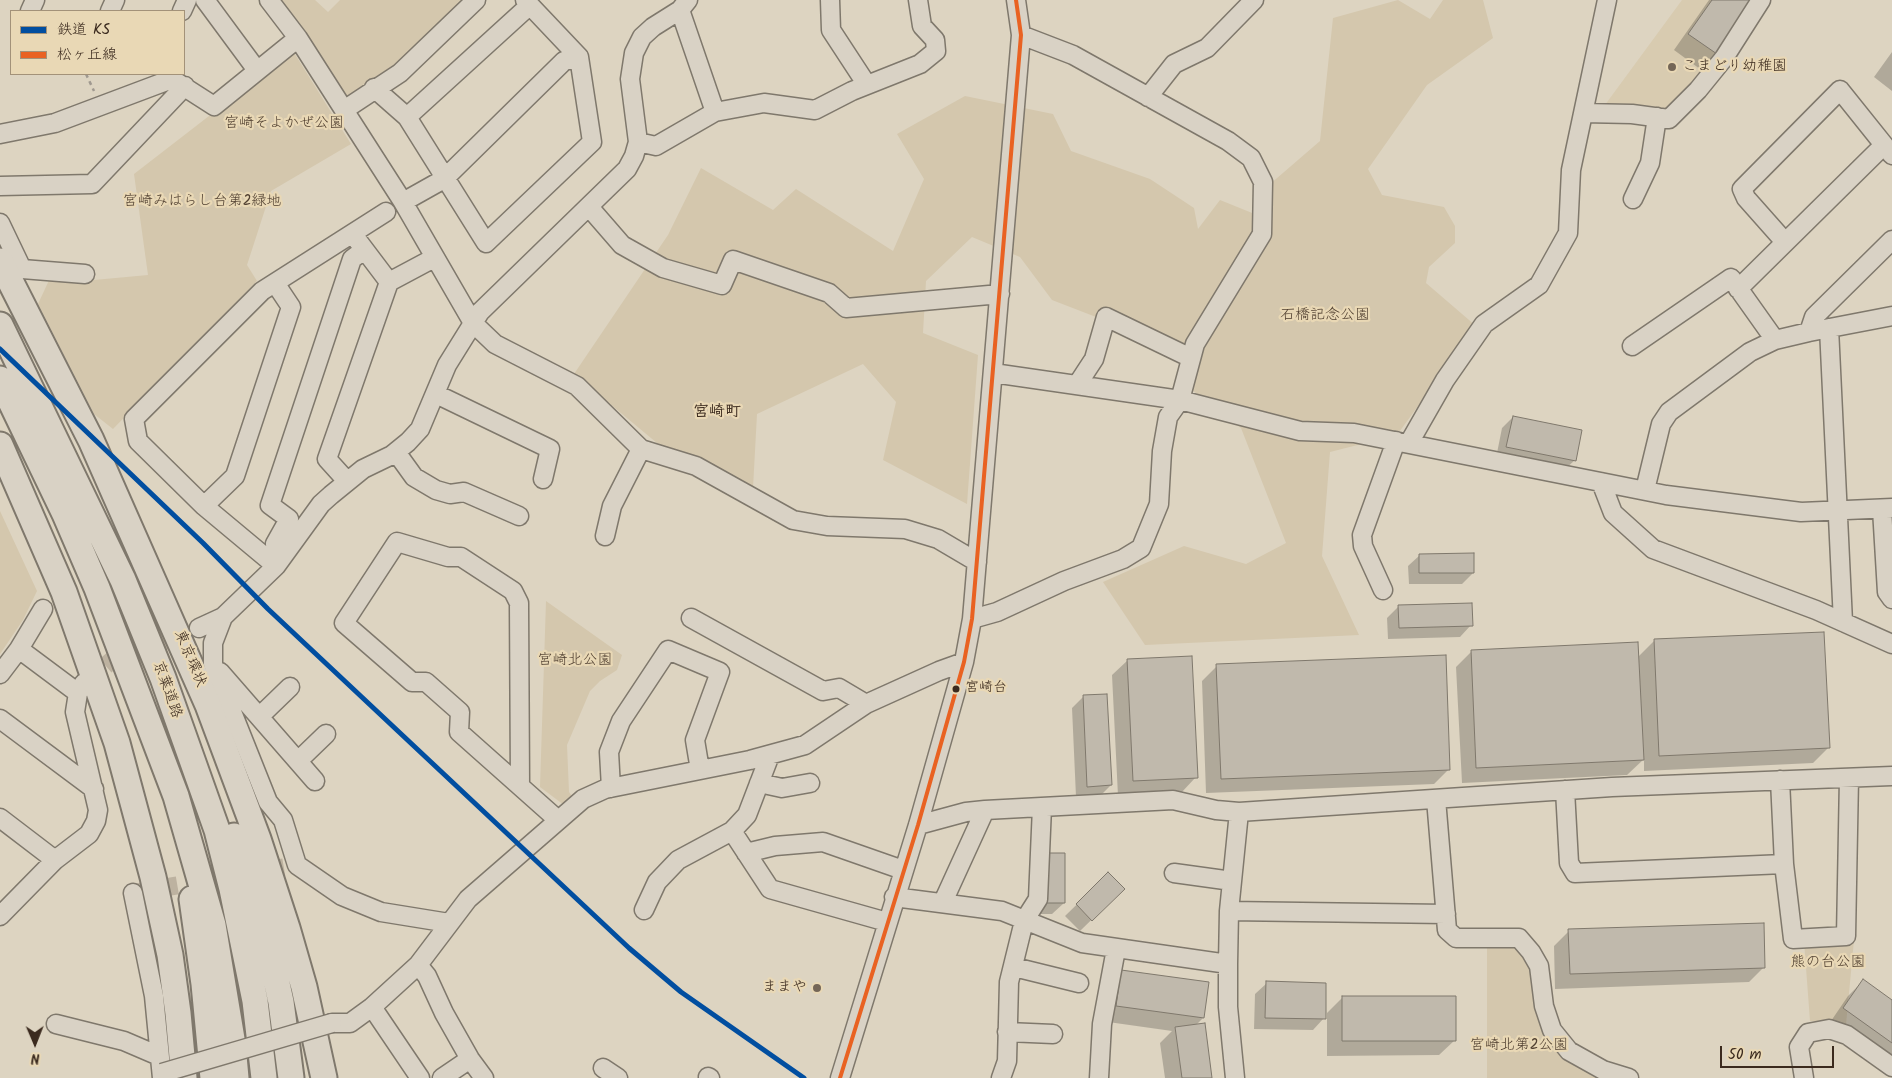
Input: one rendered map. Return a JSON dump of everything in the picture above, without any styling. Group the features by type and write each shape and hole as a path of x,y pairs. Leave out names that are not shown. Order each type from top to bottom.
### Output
{"highway":[{"name":"東京環状","path":"0,261 91,440 208,705 258,839 287,928 306,996 324,1078"},
{"name":"京葉道路","path":"0,325 123,580 163,678 217,830 232,889 255,1001 264,1078"},
{"name":"京葉道路","path":"0,379 66,514 153,731 190,842 213,925 236,1078"},
{"path":"0,445 64,592 117,744 153,877 170,955 178,1014 167,1071"},
{"path":"123,580 140,602 224,803 257,903 269,948 281,1002 291,1078"},
{"path":"190,842 187,869 204,984 213,1078"}],"street":[{"path":"205,0 256,69"},
{"path":"269,0 298,38 403,202 473,323 495,344 576,386 641,449 696,466 793,520 827,526 905,528 938,539 977,562"},
{"path":"344,110 374,88 400,73 476,0"},
{"path":"830,0 831,30 867,85"},
{"path":"638,142 656,146 715,112 764,103 815,110 867,85 920,64 936,51 935,40 922,26 918,0"},
{"path":"841,1075 894,897 918,825 964,662 972,619 1021,35 1016,0"},
{"path":"1148,97 1174,64 1207,48 1254,0"},
{"path":"1384,590 1363,546 1362,535 1403,442 1484,324 1539,285 1568,233 1571,170 1607,0"},
{"path":"1583,113 1669,119 1698,90 1724,58 1762,0"},
{"path":"374,88 407,117 444,179 486,243 592,142 579,57 527,2 407,117"},
{"path":"199,628 223,618 276,566 321,504 346,480 364,468 396,452 420,428 447,365 488,303 627,169 634,156 638,142 630,80 634,53 642,37 684,5 715,112"},
{"path":"972,619 997,612 1064,581 1123,560 1141,548 1159,504 1162,451 1168,418 1180,400 1195,344 1262,234 1263,182 1251,158 1244,152 1228,141 1073,55 1021,35"},
{"path":"176,80 214,106 256,69 298,38"},
{"path":"403,202 444,179 564,62 579,57"},
{"path":"0,134 55,123 176,80"},
{"path":"0,186 92,184 176,80"},
{"path":"1738,289 1785,242 1888,150 1840,90 1742,189 1746,198 1785,242"},
{"path":"1634,199 1650,163 1657,117"},
{"path":"589,207 622,245 663,268 722,284 733,260 830,293 846,308 1000,294"},
{"path":"276,566 204,506 138,441 134,419 262,291 386,212"},
{"path":"0,223 22,269 85,274"},
{"path":"352,232 389,282"},
{"path":"1809,332 1814,317 1892,240"},
{"path":"275,544 289,519 270,505 352,259 364,250"},
{"path":"346,480 327,459 389,282 434,258"},
{"path":"1632,346 1731,278 1774,340"},
{"path":"204,506 235,476 291,307 275,282"},
{"path":"1645,490 1662,424 1669,412 1750,352 1774,340 1892,316"},
{"path":"1077,385 1094,359 1106,317 1191,358"},
{"path":"1829,328 1843,622"},
{"path":"993,373 1180,400 1300,431 1354,433 1666,495 1801,512 1887,509 1887,592 1892,599"},
{"path":"436,394 550,449 542,479"},
{"path":"605,536 612,506 641,449"},
{"path":"396,452 414,477 436,490 450,494 464,492 519,516"},
{"path":"1601,482 1614,513 1652,549 1816,610 1892,644"},
{"path":"520,786 519,602 513,591 462,557 448,557 397,542 344,623 412,682 426,682 460,712 458,732 558,820"},
{"path":"0,674 19,649 43,609"},
{"path":"223,618 213,643 213,664 268,802 283,820 297,865 342,896 381,912 448,923"},
{"path":"691,618 823,691 839,688 866,704"},
{"path":"0,916 56,860 89,834 96,821 98,810 75,712 81,688 19,649"},
{"path":"611,788 609,752 621,721 668,650 720,672 695,740 700,770"},
{"path":"167,1071 332,1023 350,1023 372,1007 418,964 468,899 583,799 611,788 770,755 806,745 866,704 939,671 964,662"},
{"path":"213,664 315,781"},
{"path":"260,716 290,687"},
{"path":"0,719 94,789"},
{"path":"298,761 326,734"},
{"path":"644,910 657,882 678,860 732,831 748,815 770,755"},
{"path":"918,825 966,812 985,810 1173,800 1216,810 1240,812 1566,790 1892,776"},
{"path":"1780,780 1784,864 1793,939 1846,936 1849,778"},
{"path":"759,783 782,788 810,783"},
{"path":"1566,790 1569,863 1575,873 1784,864"},
{"path":"1436,799 1447,930 1456,938 1519,938 1531,952 1539,966 1544,1006 1552,1030 1569,1051 1603,1070 1629,1078"},
{"path":"1001,1078 1007,1062 1009,982 1024,922 1038,899 1042,807"},
{"path":"943,902 985,810"},
{"path":"1235,1078 1228,1007 1228,964 1229,911 1240,812"},
{"path":"0,818 56,860"},
{"path":"732,831 770,889 887,922"},
{"path":"746,853 775,846 823,842 903,870"},
{"path":"1174,873 1232,881"},
{"path":"133,893 167,1071"},
{"path":"894,897 1002,910 1024,922 1082,943 1228,964"},
{"path":"1229,911 1446,914"},
{"path":"1100,1078 1102,1024 1116,949"},
{"path":"418,964 427,976 444,1013 470,1059 484,1078"},
{"path":"1014,967 1079,983"},
{"path":"372,1007 420,1078"},
{"path":"56,1024 124,1041 167,1071"},
{"path":"1804,1078 1804,1068 1799,1047 1808,1033 1829,1029 1847,1035 1892,1067"},
{"path":"1007,1032 1053,1034"},
{"path":"442,1078 470,1059"},
{"path":"603,1068 618,1078"}],"shaded area":[{"name":"こまどり幼稚園","path":"1682,0 1756,0 1722,52 1668,110 1602,109"}],"green space":[{"path":"281,0 315,0 328,12 340,0 470,0 401,66 346,99"},
{"name":"石橋記念公園","path":"1398,0 1430,19 1443,0 1483,0 1493,38 1427,85 1368,169 1382,195 1444,207 1455,226 1455,243 1429,267 1426,283 1476,326 1397,435 1330,452 1322,556 1359,635 1145,645 1103,582 1184,546 1246,564 1286,543 1241,428 1192,390 1189,352 1101,321 1096,317 1052,300 1020,257 972,237 926,281 923,333 978,355 967,504 883,460 896,402 863,364 757,414 753,488 657,443 574,374 668,235 701,168 773,210 796,189 893,251 924,179 897,134 965,96 1053,114 1071,151 1150,179 1194,208 1198,229 1220,200 1267,219 1269,185 1320,141 1333,18"},
{"name":"宮崎みはらし台第2緑地","path":"293,51 351,144 271,191 247,265 257,281 113,429 94,414 38,304 51,276 94,280 148,275 134,174"},
{"path":"0,511 37,591 23,620 0,654"},
{"name":"宮崎北公園","path":"546,601 622,655 617,670 600,681 590,691 567,745 569,792 574,799 564,805 540,787"},
{"name":"熊の台公園","path":"1854,940 1846,1025 1831,1021 1810,1021 1804,941"},
{"name":"宮崎北第2公園","path":"1509,943 1521,949 1529,957 1540,1019 1609,1078 1487,1078 1487,944"}],"building":[{"path":"1712,0 1755,0 1717,54 1688,34"},
{"path":"1513,416 1582,430 1576,461 1506,447"},
{"path":"1474,553 1474,573 1419,573 1419,554"},
{"path":"1472,603 1473,626 1399,628 1398,605"},
{"path":"1824,632 1830,748 1659,756 1654,639"},
{"path":"1638,642 1644,760 1476,768 1471,650"},
{"path":"1446,655 1450,770 1221,779 1216,664"},
{"path":"1192,656 1198,778 1133,781 1127,659"},
{"path":"1107,694 1112,785 1087,787 1083,695"},
{"path":"1044,853 1065,853 1065,903 1044,903"},
{"path":"1108,872 1125,889 1092,921 1076,904"},
{"path":"1764,923 1765,968 1570,974 1568,929"},
{"path":"1121,970 1209,982 1204,1018 1116,1006"},
{"path":"1863,979 1892,1000 1892,1043 1843,1008"},
{"path":"1266,981 1326,983 1326,1019 1265,1018"},
{"path":"1342,996 1456,996 1456,1041 1342,1041"},
{"path":"1205,1023 1212,1078 1182,1078 1175,1027"}],"tunnel":[{"path":"85,683 111,661 189,632"},
{"path":"133,893 297,865"}],"rail line":[{"name":"KS","path":"0,349 203,543 268,609 629,948 681,992 804,1078"}],"transit line":[{"name":"松ヶ丘線","path":"840,1078 918,825 964,662 972,619 1021,35 1016,0"}],"place":[{"name":"こまどり幼稚園","path":"1672,67"},
{"name":"宮崎台","path":"956,689"},
{"name":"ままや","path":"817,988"}],"district":[{"name":"宮崎町","path":"717,413"}],"park label":[{"name":"宮崎そよかぜ公園","path":"284,124"}]}
